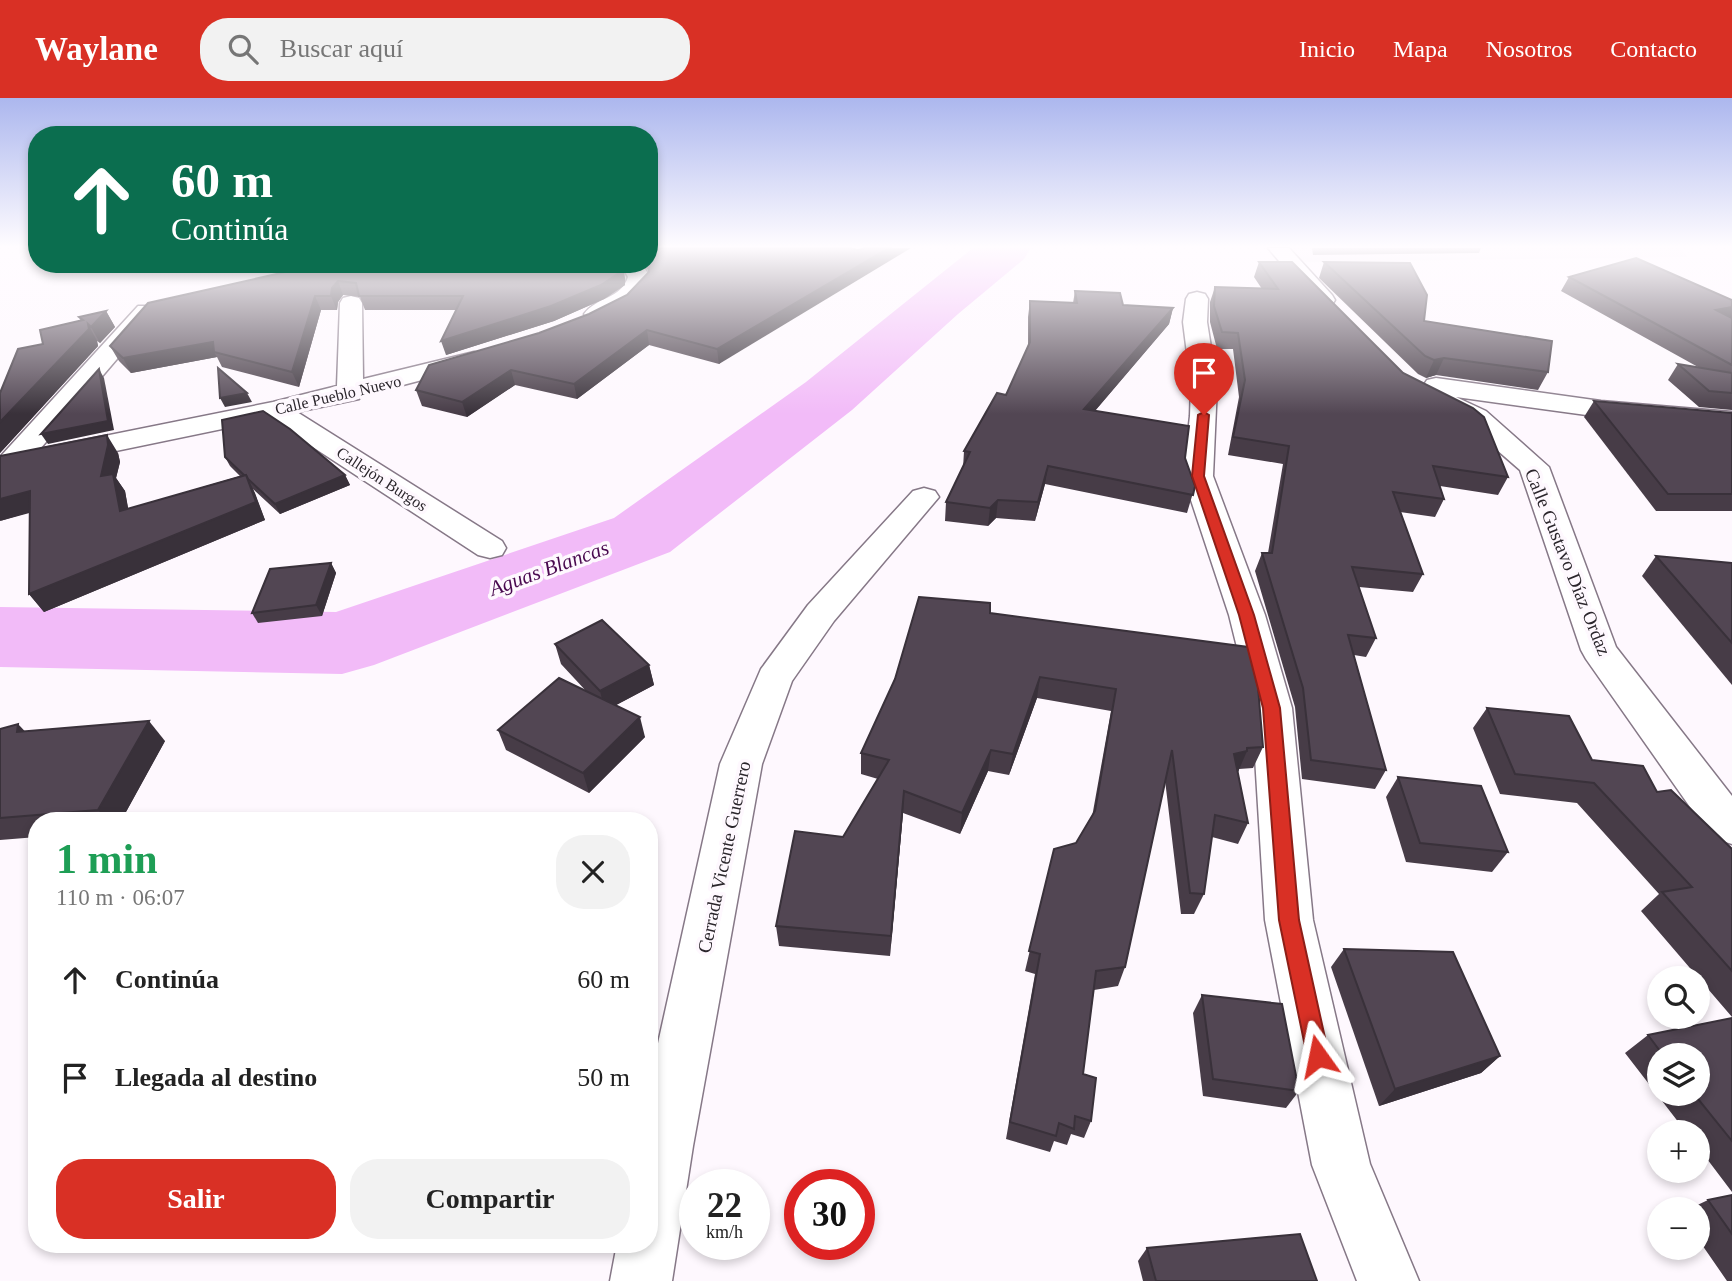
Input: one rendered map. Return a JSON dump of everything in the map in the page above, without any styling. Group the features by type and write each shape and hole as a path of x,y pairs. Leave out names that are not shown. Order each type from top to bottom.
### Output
{"street":[{"path":"350,393 351,303"},
{"path":"576,323 616,303"},
{"path":"1197,303 1195,322 1204,405 1198,476 1247,615 1272,708 1289,920 1341,1165 1388,1281"},
{"path":"1327,303 1341,317"},
{"path":"6,465 146,311"},
{"name":"Calle Pueblo Nuevo","path":"6,465 350,393 492,354"},
{"name":"Calle Gustavo Díaz Ordaz","path":"1732,420 1601,409 1407,382 1476,418 1534,467 1599,650 1705,795 1732,825"},
{"name":"Callejón Burgos","path":"274,410 490,548"},
{"name":"Cerrada Vicente Guerrero","path":"658,1181 741,764 774,678 821,612 924,497"},
{"path":"641,1281 646,1253"}],"building":[{"path":"148,303 313,303 292,372 214,352 213,342 123,358 110,346"},
{"path":"459,303 558,303 551,306 441,341"},
{"path":"611,303 795,303 717,349 647,330 574,384 511,370 462,402 416,390 429,365 539,333"},
{"path":"1030,303 1123,303 1173,308 1084,409 1189,426 1185,458 1195,486 1193,495 1048,466 1038,502 998,500 990,508 946,502 970,452 964,451 997,393 1006,395 1030,342"},
{"path":"1214,303 1333,303 1403,373 1473,408 1484,417 1508,477 1433,466 1444,499 1393,492 1423,574 1352,567 1376,638 1348,635 1386,770 1311,760 1303,688 1262,553 1272,553 1289,446 1233,437 1245,380 1238,333 1222,332"},
{"path":"1368,303 1426,303 1424,321 1552,341 1548,372 1444,358 1434,360 1425,356"},
{"path":"1618,303 1732,303 1732,307 1716,310 1732,318 1732,365"},
{"path":"106,311 91,327 88,324 89,329 0,422 0,393 18,349 43,344 40,330 83,320 79,317"},
{"path":"1678,364 1732,373 1732,393 1709,391"},
{"path":"218,368 247,393 220,398"},
{"path":"99,369 108,421 41,434"},
{"path":"1594,401 1732,413 1732,494 1668,494"},
{"path":"263,411 290,429 345,475 275,504 225,457 222,420"},
{"path":"107,435 108,445 101,476 113,474 120,511 246,475 256,502 29,594 30,491 0,499 0,456"},
{"path":"1656,556 1732,563 1732,643"},
{"path":"331,563 316,605 252,613 270,569"},
{"path":"919,597 990,603 990,613 1248,647 1258,687 1263,747 1247,748 1247,751 1234,754 1248,823 1215,815 1204,894 1190,893 1172,750 1125,967 1096,971 1083,1074 1096,1078 1091,1121 1075,1116 1074,1129 1059,1123 1056,1136 1010,1122 1040,954 1029,951 1054,849 1076,843 1095,811 1116,689 1040,677 1013,754 991,750 962,813 904,791 891,936 776,926 795,831 843,837 889,760 861,753 895,679"},
{"path":"602,620 649,665 600,691 555,644"},
{"path":"559,678 640,717 583,773 498,730"},
{"path":"1487,708 1569,716 1592,760 1643,766 1657,792 1671,790 1732,849 1732,971 1662,892 1692,887 1594,783 1515,774"},
{"path":"149,721 98,810 28,812 28,816 0,818 0,729 18,724 17,732"},
{"path":"1398,777 1481,786 1508,852 1420,843"},
{"path":"1344,949 1453,952 1500,1056 1395,1089"},
{"path":"1202,995 1282,1004 1299,1091 1213,1079"},
{"path":"1732,1018 1732,1141 1704,1106 1710,1106 1710,1043 1654,1043 1648,1035 1678,1029 1710,1029 1710,1022"},
{"path":"1732,1195 1732,1234 1710,1203 1710,1200"},
{"path":"1300,1234 1317,1281 1156,1281 1147,1248"}],"waterway":[{"name":"Aguas Blancas","path":"0,637 342,643 642,535 829,396 937,303"}],"route":[{"path":"1204,415 1198,476 1247,615 1272,708 1289,920 1318,1056"}]}
